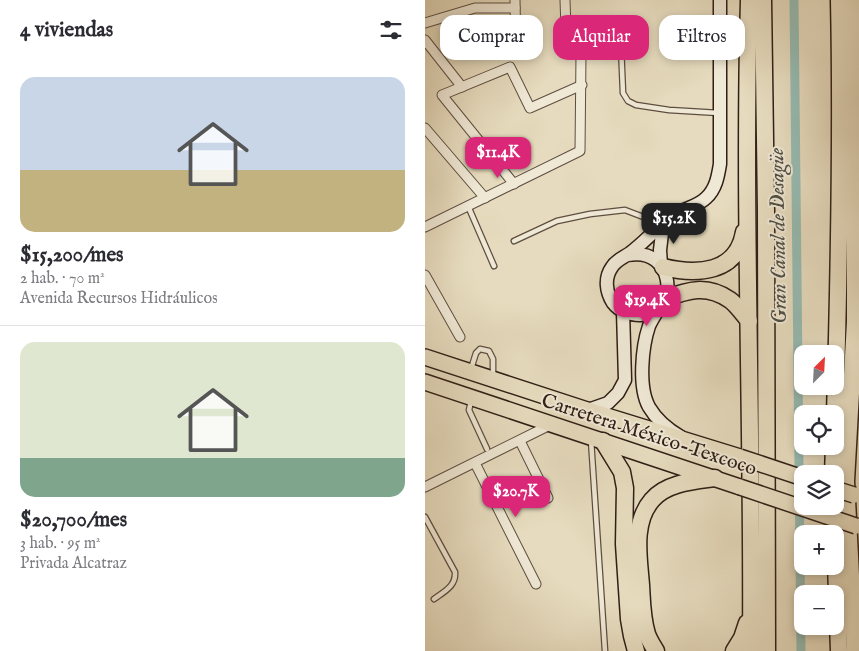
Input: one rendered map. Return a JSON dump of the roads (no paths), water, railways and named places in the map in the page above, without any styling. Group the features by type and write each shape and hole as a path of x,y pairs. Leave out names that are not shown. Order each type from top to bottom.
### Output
{"highway":[{"path":"749,0 747,200 751,651"},
{"path":"763,0 766,209 767,651"},
{"path":"835,405 839,283 841,79 839,0"},
{"path":"852,0 856,101 851,116 852,173 853,220 857,237 855,322 846,482 855,651"},
{"path":"662,266 681,272 703,271 718,266 729,259 737,251 742,241 747,200"},
{"path":"663,301 685,291 711,290 731,301 749,321"},
{"name":"Carretera México-Texcoco","path":"425,357 794,475"},
{"name":"Carretera México-Texcoco","path":"425,382 740,486 857,527"},
{"path":"597,439 622,472 625,488 624,544 629,619 636,651"},
{"path":"656,651 647,637 643,621 638,546 639,530 644,514 651,500 663,491 678,485 715,478"},
{"path":"844,492 856,496"},
{"path":"834,515 839,651"},
{"path":"734,651 742,638 751,609"}],"main road":[{"path":"628,255 674,216 707,198 713,190 717,179 720,164 720,0"},
{"path":"663,225 660,250 662,266 668,283 667,293 650,325 644,347 644,391 647,403 653,412 670,429 685,439"},
{"path":"662,266 655,258 645,254 628,255 618,260 611,267 607,277 607,286 609,296 615,305 631,314 643,314 656,308 663,301"},
{"path":"588,410 608,403 618,393 625,380 623,311"}],"street":[{"path":"565,0 565,15"},
{"path":"425,23 475,8 515,4"},
{"path":"425,40 462,87"},
{"path":"425,226 580,151 581,60"},
{"path":"514,184 442,95 510,67 530,108 582,85"},
{"path":"425,128 485,198"},
{"path":"425,275 460,337"},
{"path":"425,487 552,424"},
{"path":"520,441 548,498"},
{"path":"475,463 536,584"}],"lane":[{"path":"622,60 623,93 628,101 636,105 669,110 720,113"},
{"path":"468,206 494,266"},
{"path":"514,241 557,221 590,214 625,210 663,225"},
{"path":"469,372 480,349 489,351 493,359 492,379"},
{"path":"472,398 469,410 487,449"},
{"path":"597,439 605,651"},
{"path":"425,518 455,572 455,579 451,587 434,599"}],"waterway":[{"name":"Gran Canal de Desagüe","path":"794,0 801,651"}]}
